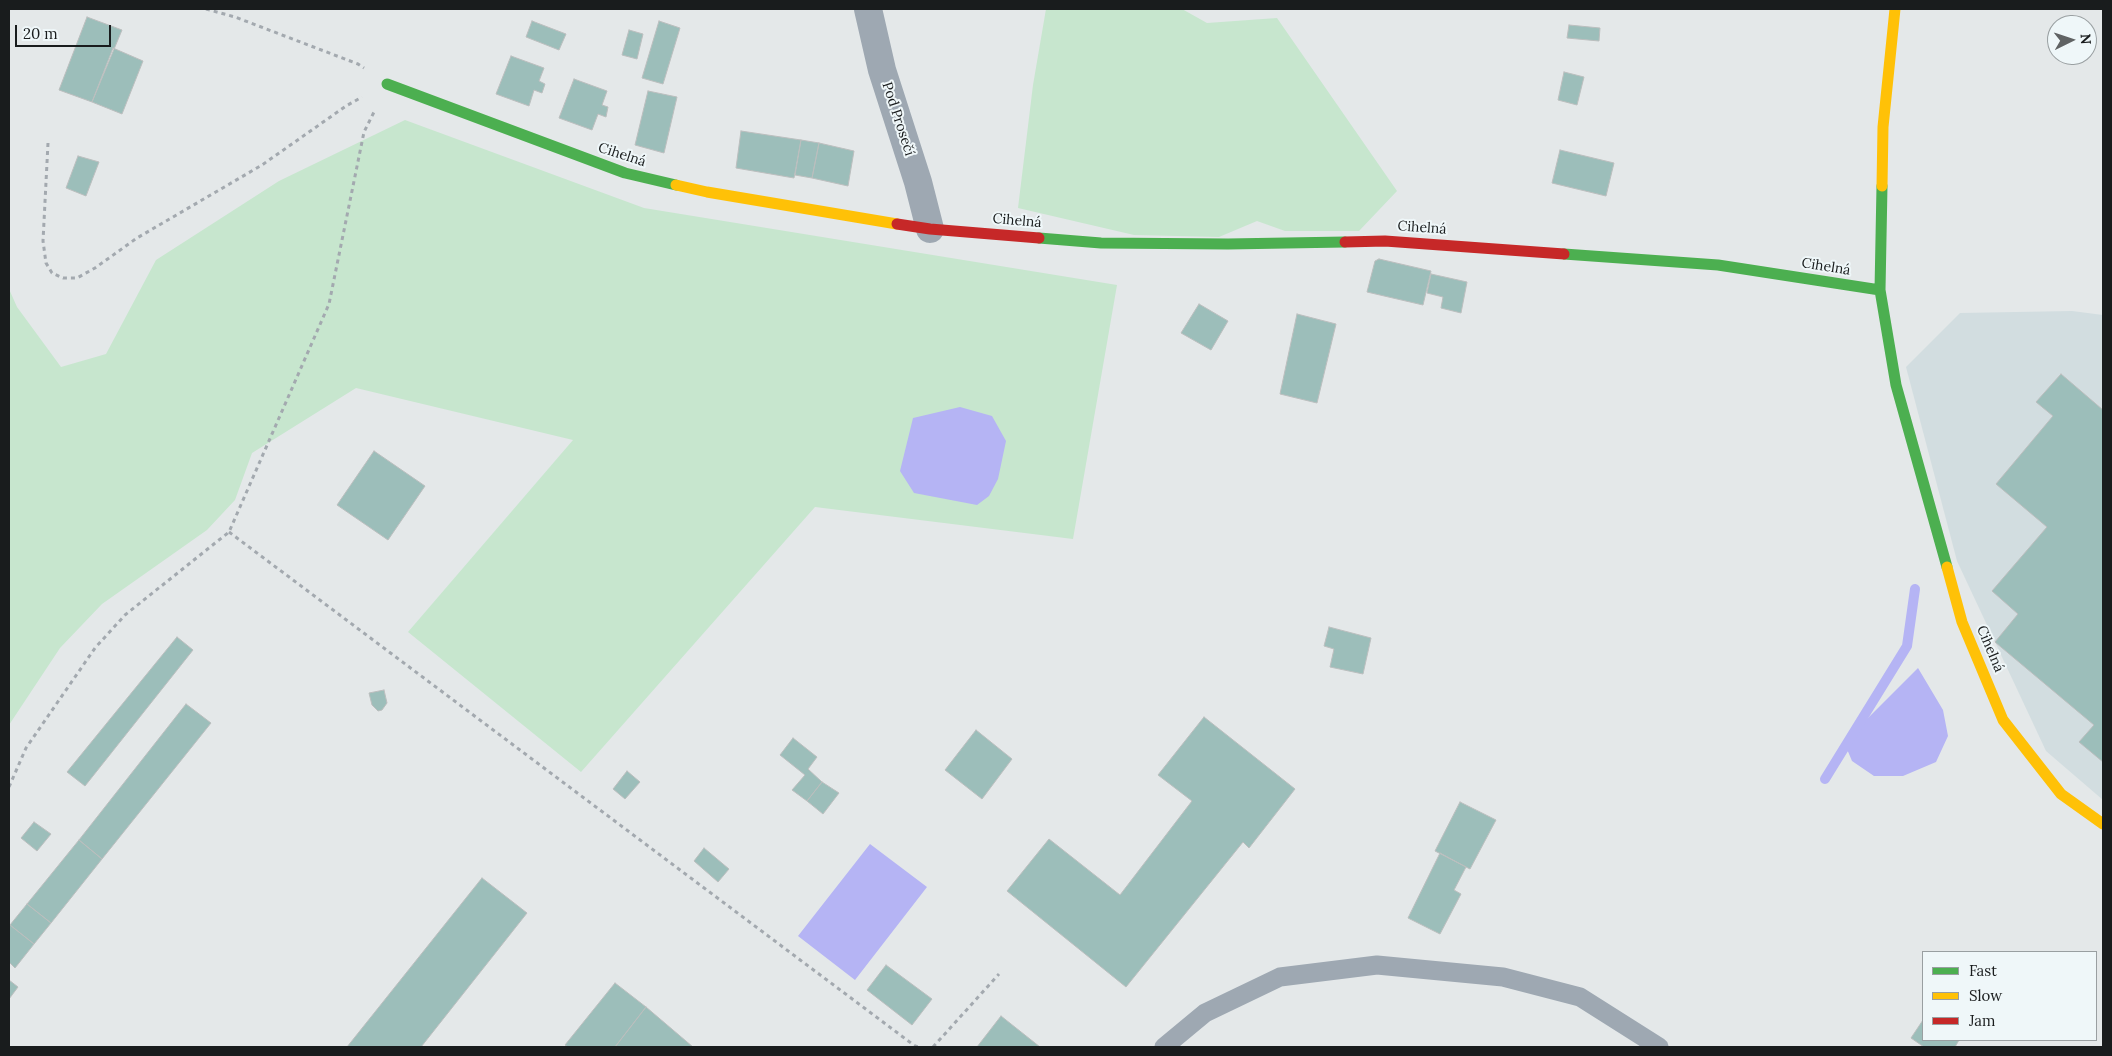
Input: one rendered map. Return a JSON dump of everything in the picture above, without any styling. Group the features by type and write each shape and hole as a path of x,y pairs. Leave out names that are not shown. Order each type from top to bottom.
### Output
{"street":[{"name":"Pod Prosečí","path":"868,9 882,70 918,182 930,229"},
{"path":"1880,290 1883,127 1896,9"},
{"name":"Cihelná","path":"387,84 625,173 706,192 930,229 1101,243 1228,244 1385,241 1718,265 1880,290 1896,384 1962,622 2003,720 2061,794 2103,824"}],"lane":[{"path":"1164,1047 1205,1012 1280,977 1377,965 1503,977 1580,997 1659,1047"}],"path":[{"path":"206,9 235,16 358,64 387,84"},
{"path":"48,143 43,241 46,263 52,273 64,278 77,278 95,268 137,238 262,165 346,106 387,84"},
{"path":"9,787 26,748 95,648 125,616 229,532 328,304 364,132 387,84"},
{"path":"229,532 899,1034 919,1047"},
{"path":"933,1047 999,974"}],"shaded area":[{"path":"2072,311 2103,315 2103,800 2046,751 1957,561 1906,367 1960,313"}],"green space":[{"path":"1046,9 1182,9 1207,23 1277,18 1397,191 1359,231 1285,231 1257,221 1219,237 1134,235 1018,208 1033,85"},
{"path":"405,120 644,208 1117,285 1073,539 815,507 581,772 408,632 573,440 356,388 252,453 235,500 207,530 102,604 60,648 9,725 9,289 17,307 61,367 106,354 156,260 279,181"}],"water":[{"path":"960,407 992,416 1006,441 998,479 989,496 977,505 914,493 900,471 913,418"},
{"path":"1918,668 1943,710 1948,736 1936,762 1903,776 1874,776 1852,761 1844,742"},
{"path":"870,844 927,887 855,980 798,936"}],"building":[{"path":"87,17 122,30 92,102 59,90"},
{"path":"532,21 566,34 559,50 526,37"},
{"path":"659,21 680,28 663,84 642,78"},
{"path":"1569,25 1600,28 1599,41 1567,38"},
{"path":"629,30 643,34 637,59 622,55"},
{"path":"113,48 143,61 122,114 92,102"},
{"path":"511,56 544,68 539,81 545,84 542,93 534,90 529,106 496,94"},
{"path":"1564,72 1584,77 1577,105 1558,100"},
{"path":"574,79 607,91 602,105 608,107 606,117 598,114 592,130 559,118"},
{"path":"648,91 677,97 664,153 635,145"},
{"path":"741,131 801,140 794,178 736,168"},
{"path":"801,140 819,143 812,178 795,175"},
{"path":"819,143 854,151 848,186 812,178"},
{"path":"1560,150 1614,163 1606,196 1552,183"},
{"path":"78,156 99,162 86,196 66,188"},
{"path":"1379,259 1431,271 1423,305 1367,292 1375,261"},
{"path":"1431,274 1467,282 1461,313 1441,308 1443,297 1427,293"},
{"path":"1199,304 1228,321 1211,350 1181,333"},
{"path":"1297,314 1336,324 1317,403 1280,394"},
{"path":"2061,374 2103,410 2103,762 2079,742 2094,725 1995,642 2018,614 1992,591 2047,527 1996,484 2053,416 2036,402"},
{"path":"374,451 425,486 388,540 337,505"},
{"path":"1329,627 1371,638 1363,674 1330,667 1334,649 1324,646"},
{"path":"177,637 193,650 85,786 67,772"},
{"path":"384,690 387,703 382,710 378,711 372,705 369,693"},
{"path":"186,704 211,723 102,859 79,840"},
{"path":"1204,717 1295,789 1249,848 1243,842 1126,987 1007,891 1049,839 1120,895 1192,801 1158,775"},
{"path":"976,730 1012,759 982,799 945,770"},
{"path":"793,738 817,757 808,769 822,782 807,801 792,790 805,775 780,755"},
{"path":"627,771 640,782 625,799 613,789"},
{"path":"822,782 839,793 823,814 807,801"},
{"path":"1460,802 1496,820 1470,869 1435,851"},
{"path":"34,822 51,834 37,851 21,838"},
{"path":"79,840 102,859 51,923 27,904"},
{"path":"704,848 729,869 718,882 694,861"},
{"path":"1440,853 1466,867 1454,890 1461,894 1440,934 1408,918"},
{"path":"482,878 527,913 421,1047 347,1047"},
{"path":"27,904 51,923 34,944 10,925"},
{"path":"10,925 34,944 15,968 9,962"},
{"path":"886,965 932,999 912,1025 867,990"},
{"path":"9,980 18,987 9,999"},
{"path":"615,983 646,1007 615,1047 568,1047 565,1045"},
{"path":"646,1007 693,1047 615,1047"},
{"path":"1001,1016 1040,1047 977,1047"},
{"path":"1922,1022 1922,1041 1958,1041 1955,1047 1924,1047 1911,1038"}],"waterway":[{"path":"1825,779 1907,646 1915,589"}],"traffic: fast":[{"path":"387,84 625,173 676,185"},
{"path":"1882,186 1880,290 1896,385 1947,567"},
{"path":"1039,238 1101,243 1228,244 1345,242"},
{"path":"1564,254 1718,265 1880,290"}],"traffic: slow":[{"path":"1882,186 1883,127 1895,9"},
{"path":"676,185 707,192 897,224"},
{"path":"1947,567 1962,622 2003,720 2061,794 2103,824"}],"traffic: jam":[{"path":"897,224 930,229 1039,238"},
{"path":"1345,242 1385,241 1564,254"}]}
